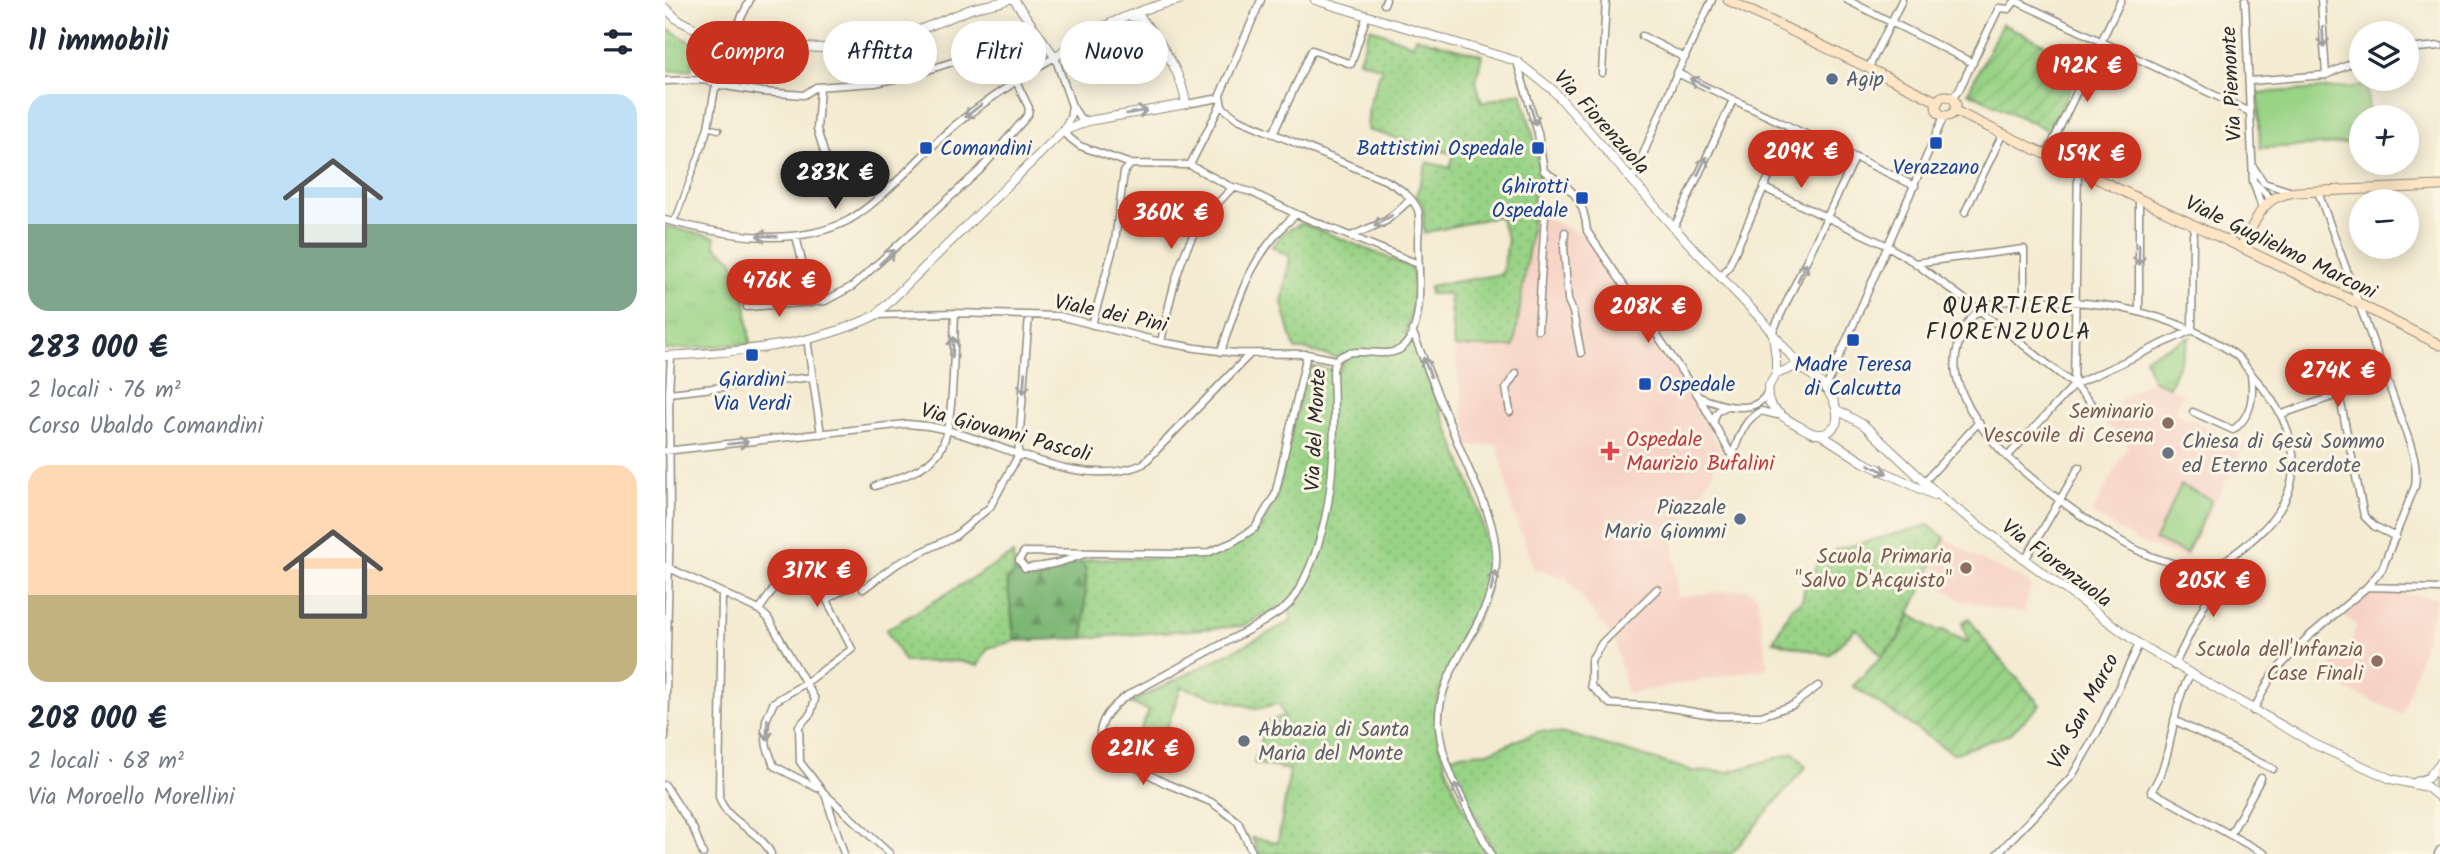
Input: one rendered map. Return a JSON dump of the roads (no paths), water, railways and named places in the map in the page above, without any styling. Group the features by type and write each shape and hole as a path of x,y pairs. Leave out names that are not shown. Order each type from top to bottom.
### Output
{"main road":[{"path":"1728,0 1938,102"},
{"path":"1946,97 1952,98 1956,104 1955,111 1944,116 1937,108 1938,102 1946,97"},
{"name":"Viale Guglielmo Marconi","path":"1955,111 2439,344"},
{"path":"2240,247 2260,211 2271,199 2297,192 2440,186"},
{"path":"2440,770 2440,796"}],"street":[{"path":"740,21 750,0"},
{"path":"809,47 885,44 982,3 998,4 1007,0"},
{"path":"1014,0 1055,57 1072,106 1080,118 1088,121"},
{"path":"1046,62 1087,34 1155,3 1179,0"},
{"path":"1190,165 1220,101 1261,0"},
{"name":"Via Fiorenzuola","path":"1315,0 1516,61 1553,90 1802,369"},
{"path":"1602,73 1606,0"},
{"path":"1632,181 1677,73 1712,0"},
{"path":"1847,0 1973,62"},
{"path":"1869,67 1902,0"},
{"path":"1994,0 1999,8"},
{"path":"2047,154 2121,0"},
{"name":"Via Piemonte","path":"2245,0 2253,181 2260,211"},
{"path":"2321,0 2326,75"},
{"path":"1999,8 2009,9 2016,1 2250,112"},
{"path":"1151,21 1155,3"},
{"path":"665,8 686,23"},
{"path":"1952,98 1959,90 1999,8"},
{"path":"1273,134 1312,50 1351,64 1367,15"},
{"path":"1128,16 1142,21"},
{"path":"1642,36 1685,58"},
{"path":"2419,48 2440,46"},
{"path":"1168,58 1183,86 1186,104"},
{"path":"1516,61 1538,133 1544,171 1577,195 1585,215 1587,230 1699,397 1732,456 1751,406"},
{"path":"665,81 705,80 763,92 804,95 816,87 875,83 913,75 951,62"},
{"path":"2250,81 2326,75 2349,64"},
{"path":"1677,73 1915,186"},
{"path":"665,220 725,232 796,236 825,230 850,219 875,200 953,126 1011,84"},
{"path":"747,307 825,301 853,286 980,170 1028,115 1024,84"},
{"path":"673,222 701,149 715,89 719,85"},
{"path":"820,87 817,129 826,159"},
{"path":"1674,228 1733,100"},
{"path":"1062,132 1088,121 1186,104 1220,101"},
{"path":"1220,101 1238,119 1387,181 1411,199 1419,216 1418,264 1421,296 1412,330 1489,512 1496,552 1496,576 1489,598 1481,621 1445,687 1440,705 1439,728 1457,788 1490,854"},
{"path":"665,738 668,356 753,349 807,339 849,329 876,315 1062,132 1070,118 1072,106"},
{"path":"1825,390 1944,116"},
{"path":"708,127 719,130"},
{"path":"1721,276 1791,128"},
{"path":"1062,132 1080,146 1131,164 1190,165 1233,187 1251,192 1296,214 1418,264"},
{"path":"1965,212 2003,133"},
{"path":"1699,397 1727,406 1751,406 1763,400 1776,374 1772,333 1855,158"},
{"path":"1092,325 1115,241 1123,178 1126,167 1131,164"},
{"path":"2253,166 2264,183 2297,192"},
{"path":"2074,385 2078,169"},
{"path":"2253,181 2271,199"},
{"path":"1161,342 1181,262 1207,215 1233,187"},
{"path":"1764,188 1888,246 1915,263 2074,385 2098,411"},
{"path":"2253,711 2272,675 2307,638 2367,587 2382,569 2415,486 2417,469 2412,448 2318,192"},
{"path":"2139,198 2140,312"},
{"path":"1351,236 1385,221 1411,199"},
{"path":"1221,352 1258,256 1277,230 1296,214"},
{"path":"1538,330 1545,215"},
{"path":"2192,330 2195,225"},
{"path":"1566,232 1564,247 1568,300 1581,353"},
{"path":"796,236 810,303"},
{"path":"1915,263 2024,249 2024,301"},
{"path":"2010,300 2024,301 2095,302 2140,312 2167,319 2192,330 2236,355 2282,414 2292,442 2290,492 2281,510 2260,533 2227,560 2212,567 2198,568 2151,556 2104,531 2059,500 2007,457 1979,422 1958,384 1955,361 1961,334 1979,310 2010,300"},
{"path":"875,486 912,473 938,454 948,431 955,313"},
{"name":"Viale dei Pini","path":"876,315 955,313 1059,316 1161,342 1221,352 1307,354 1336,360"},
{"path":"863,589 897,564 955,536 991,507 1018,456 1029,314"},
{"name":"Via del Monte","path":"1253,854 1238,822 1210,802 1165,783 1103,750 1100,728 1109,711 1119,702 1275,615 1295,596 1313,555 1328,506 1334,438 1333,370 1336,360 1346,354 1397,351 1405,344 1412,330"},
{"path":"2007,457 2074,385 2192,330"},
{"path":"807,339 821,434"},
{"name":"Via Giovanni Pascoli","path":"667,451 906,424 948,431 1018,456 1094,473 1127,471 1143,464 1250,354"},
{"path":"1087,553 1061,564 1041,567 1025,568 1019,560 1024,552 1087,553 1183,555 1207,553 1233,542 1255,528 1275,495 1307,354"},
{"path":"1742,429 1755,414 1769,411 1820,435 1832,430 1836,424 1839,411 1825,390 1802,369 1786,368 1776,374"},
{"path":"1510,412 1506,388 1515,373"},
{"path":"2193,412 2233,430 2237,428 2252,401 2251,373"},
{"path":"669,393 812,377"},
{"path":"2282,414 2386,378"},
{"path":"1768,391 1768,401 1773,410 1782,417"},
{"path":"2339,394 2364,516 2374,526 2396,537"},
{"path":"1714,421 1715,414 1727,406"},
{"name":"Via Fiorenzuola","path":"1839,411 1864,425 1943,499 2139,644 2316,746 2379,775 2430,788 2440,796"},
{"path":"1924,482 1979,422"},
{"name":"Via Fiorenzuola","path":"1820,435 1863,462 1943,499"},
{"path":"2025,560 2079,467"},
{"path":"2174,666 2227,560"},
{"path":"759,610 787,570 802,564 810,567 852,649 807,682 782,696 771,707 767,720 767,747 774,766 824,793 844,854"},
{"path":"667,566 759,610 777,629 807,682 815,702 811,713 799,726 799,756 803,768 824,793 890,854"},
{"path":"827,599 852,585"},
{"path":"2367,587 2440,589"},
{"path":"1657,589 1602,643 1591,660 1591,687 1610,704 1665,707 1718,716 1761,716 1793,705 1818,686"},
{"path":"722,593 719,797 730,816 760,838 771,854"},
{"name":"Via San Marco","path":"1997,854 2072,776 2098,731 2139,644"},
{"path":"2190,675 2178,701 2161,775 2151,791 2265,854"},
{"path":"2173,720 2273,769"},
{"path":"2414,783 2428,778 2440,763"},
{"path":"2230,835 2261,778"},
{"path":"665,785 694,830 703,854"}],"place":[{"name":"Agip","path":"1832,79"},
{"name":"Verazzano","path":"1936,143"},
{"name":"Comandini","path":"926,148"},
{"name":"Battistini Ospedale","path":"1538,148"},
{"name":"Ghirotti Ospedale","path":"1582,198"},
{"name":"Madre Teresa di Calcutta","path":"1853,340"},
{"name":"Giardini Via Verdi","path":"752,355"},
{"name":"Ospedale","path":"1645,384"},
{"name":"Seminario Vescovile di Cesena","path":"2168,423"},
{"name":"Ospedale Maurizio Bufalini","path":"1610,451"},
{"name":"Chiesa di Gesù Sommo ed Eterno Sacerdote","path":"2168,453"},
{"name":"Piazzale Mario Giommi","path":"1740,519"},
{"name":"Scuola Primaria \"Salvo D'Acquisto\"","path":"1966,568"},
{"name":"Scuola dell'Infanzia Case Finali","path":"2377,661"},
{"name":"Abbazia di Santa Maria del Monte","path":"1244,741"}],"district":[{"name":"QUARTIERE FIORENZUOLA","path":"2009,318"}]}
